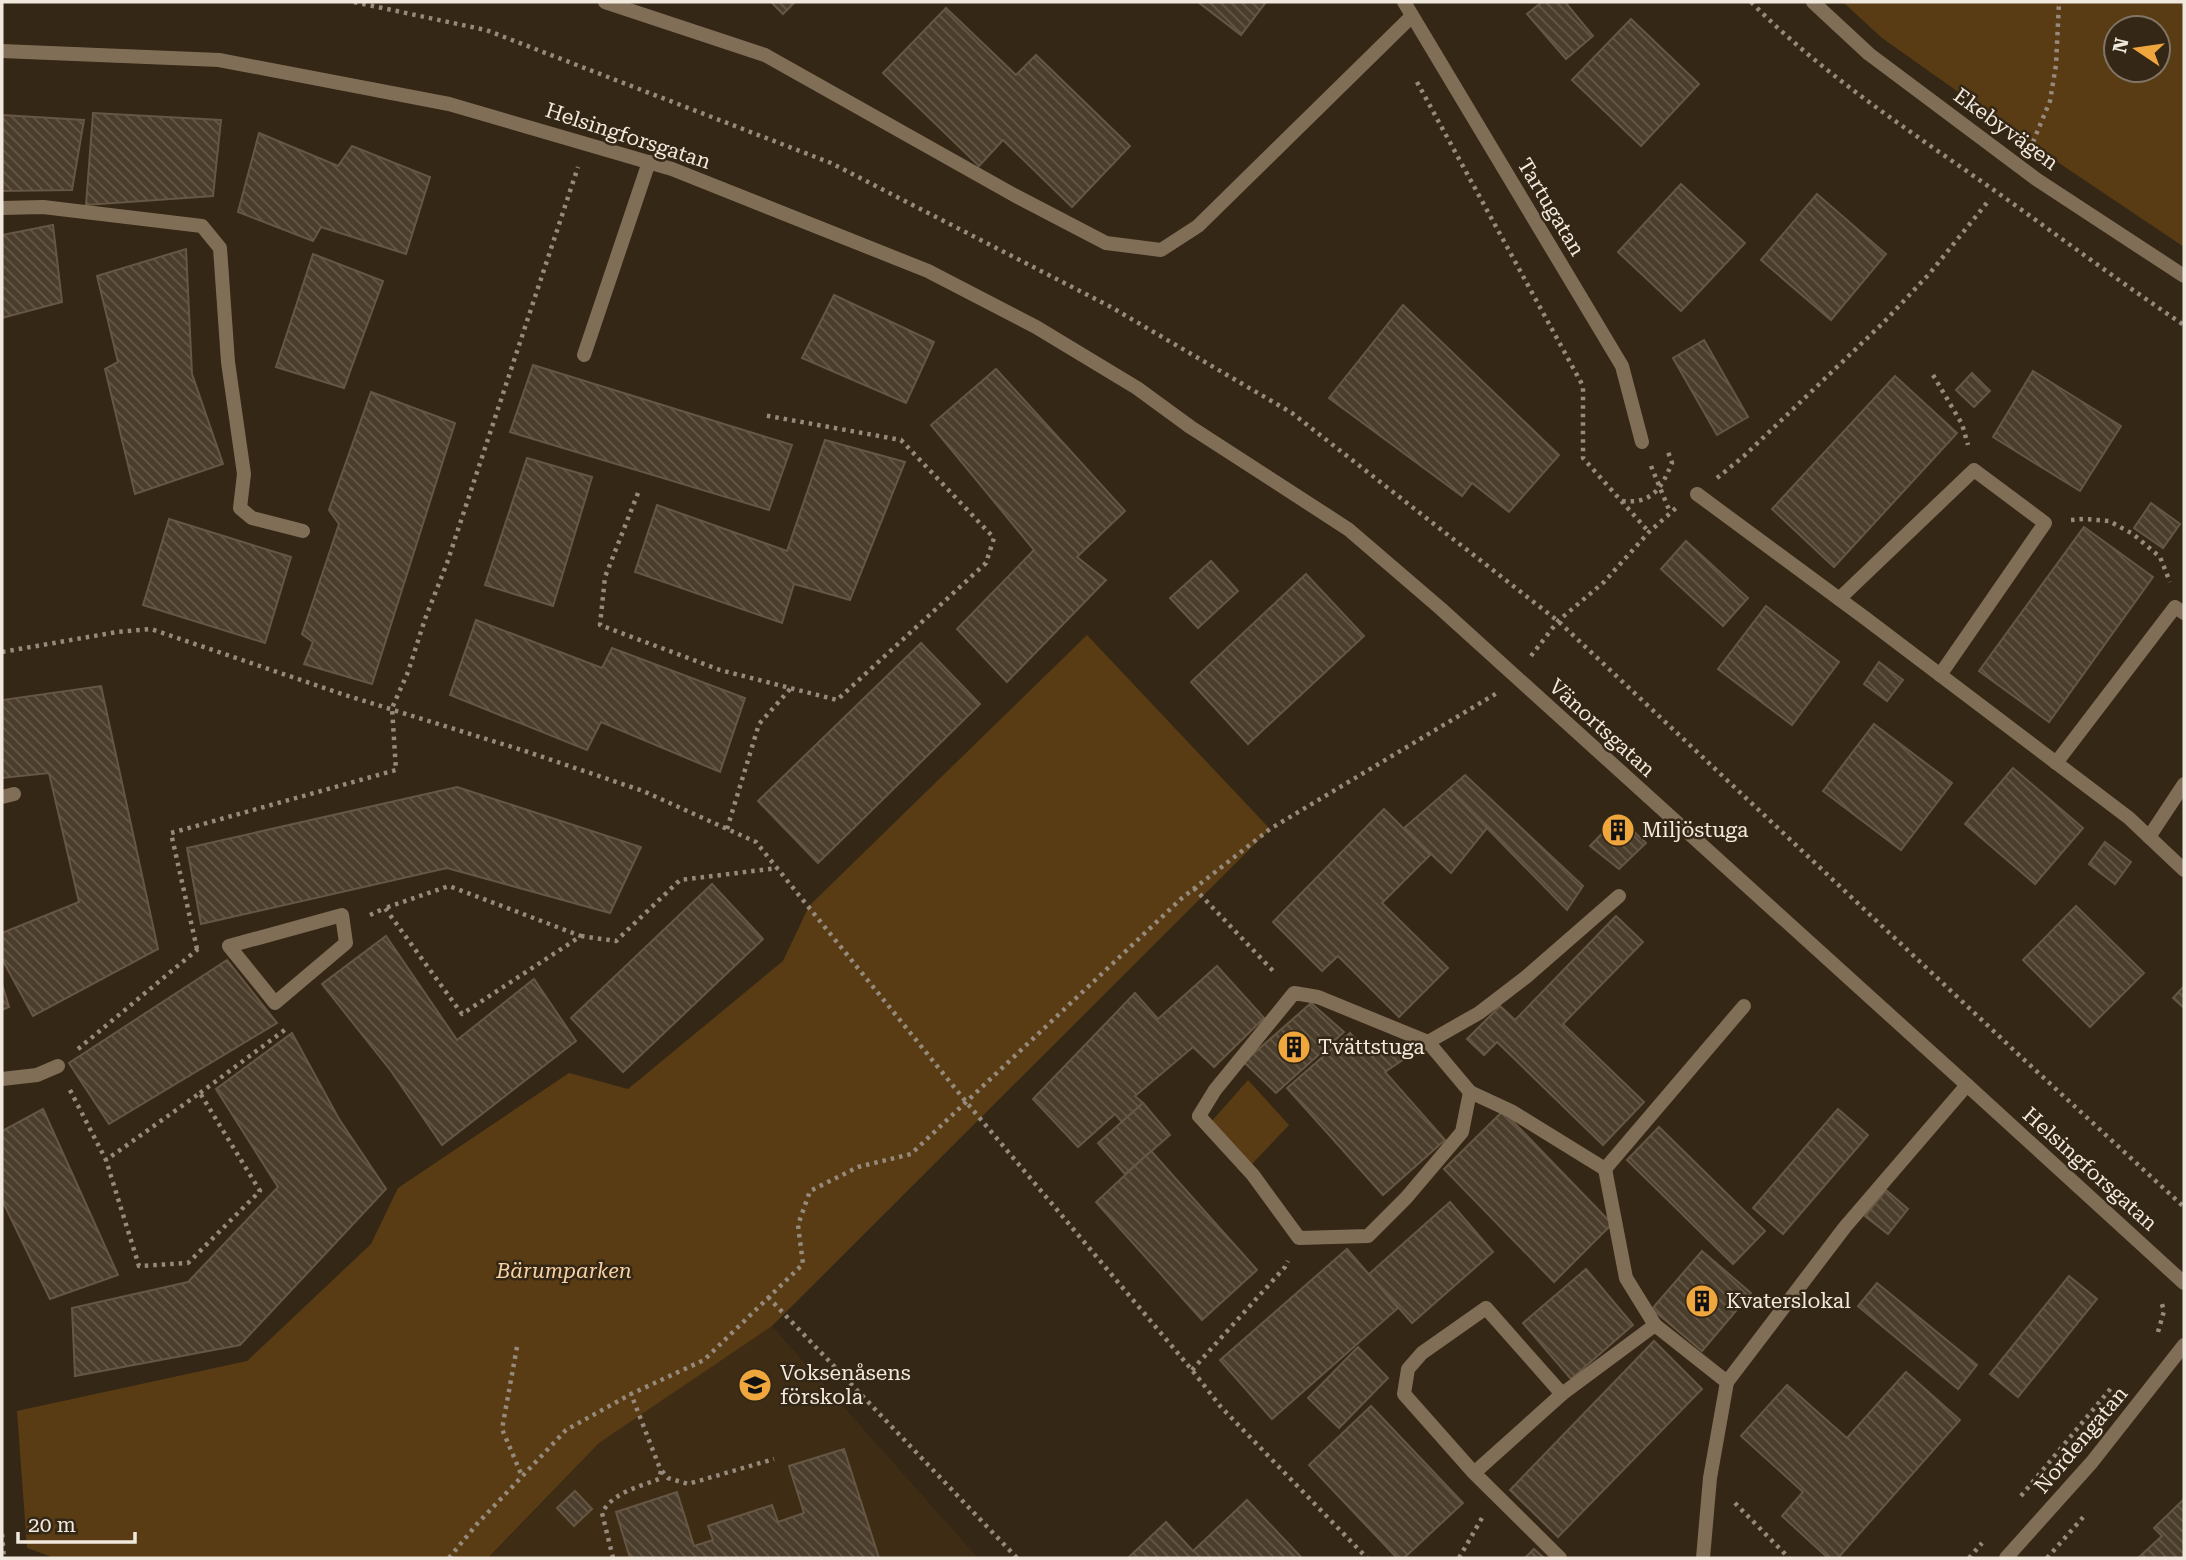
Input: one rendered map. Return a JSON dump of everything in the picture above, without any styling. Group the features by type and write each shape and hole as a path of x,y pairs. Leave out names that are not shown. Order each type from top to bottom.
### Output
{"street":[{"path":"605,2 765,55 1014,195 1107,243 1161,250 1198,226 1412,16"},
{"name":"Tartugatan","path":"1404,2 1622,366 1642,442"},
{"name":"Ekebyvägen","path":"1813,2 1869,54 2036,178 2184,276"},
{"name":"Helsingforsgatan","path":"2,51 219,60 449,104 649,162 928,271 1036,327 1137,388 1189,426"},
{"path":"584,355 649,162"},
{"path":"2,208 43,206 202,226 220,248 228,362 244,474 240,508 252,518 303,531"},
{"name":"Vänortsgatan","path":"1189,426 1348,529 1968,1085"},
{"path":"1839,599 1975,470 2045,523 1940,675"},
{"path":"1697,494 2129,818 2184,870"},
{"path":"2056,763 2180,610"},
{"path":"2149,837 2184,784"},
{"path":"1428,1042 1479,1013 1526,977 1619,897"},
{"path":"342,915 343,927 346,943 275,1003 229,946 342,915"},
{"path":"1470,1092 1462,1132 1406,1198 1368,1236 1299,1238 1252,1175 1199,1116 1215,1090 1294,993 1318,997 1428,1042 1470,1092 1511,1111 1605,1169 1626,1278 1655,1325 1727,1382"},
{"path":"1605,1169 1744,1006"},
{"path":"2,1080 37,1075 58,1066"},
{"path":"1703,1558 1710,1478 1727,1382 1845,1227 1968,1085"},
{"name":"Helsingforsgatan","path":"1968,1085 2184,1283"},
{"path":"1560,1558 1474,1473 1404,1394 1408,1368 1422,1353 1486,1308 1562,1394"},
{"path":"1474,1473 1562,1394 1655,1325"},
{"name":"Nordengatan","path":"2006,1558 2092,1462 2184,1345"}],"path":[{"path":"1751,2 1787,38 1877,109 2129,289 2184,325"},
{"path":"2033,142 2050,101 2056,65 2059,2"},
{"path":"1412,73 1583,386 1583,458 1649,532"},
{"path":"197,949 171,833 396,770 392,708 408,672 447,563 579,166"},
{"path":"449,1558 477,1524 566,1430 631,1394 704,1360 803,1264 798,1225 810,1191 859,1167 911,1154 1194,888 1270,829 1498,692 1515,677 1558,621 1604,582 1649,532 1670,512 1744,456 1884,322 1930,272 1990,199"},
{"path":"1933,375 1962,424 1975,470"},
{"path":"638,493 605,576 600,625 720,670 837,700 986,563 994,538 901,440 763,415"},
{"path":"1642,442 1670,512"},
{"path":"2045,523 2084,519 2109,521 2133,534 2160,557 2180,610"},
{"path":"2,652 103,634 151,629 643,791 756,842 967,1103 1221,1407 1367,1558"},
{"path":"727,829 759,724 790,688"},
{"path":"343,927 385,908 449,886 581,936 616,941 680,880 778,868"},
{"path":"1194,888 1294,993"},
{"path":"385,908 462,1014 581,936"},
{"path":"200,1093 260,1191 188,1263 139,1266 106,1160 58,1066 197,949 232,950"},
{"path":"106,1160 305,1014 298,983"},
{"path":"1192,1370 1285,1267 1299,1238"},
{"path":"2158,1292 2164,1311 2158,1333"},
{"path":"768,1297 1017,1558"},
{"path":"517,1348 502,1429 522,1476"},
{"path":"2020,1497 2115,1384"},
{"path":"631,1394 661,1471 668,1478 688,1484 774,1459"},
{"path":"613,1558 602,1513 607,1503 614,1497 659,1479 661,1471"},
{"path":"1710,1478 1789,1558"},
{"path":"1459,1558 1497,1493"},
{"path":"2,1534 4,1558"},
{"path":"1969,1558 1986,1538"}],"shaded area":[{"name":"Voksenåsens förskola","path":"772,1326 978,1558 489,1558 599,1443"}],"green space":[{"path":"1843,2 2184,2 2184,247 2056,161 1882,38"},
{"name":"Bärumparken","path":"1087,635 1270,829 772,1326 599,1443 488,1558 55,1558 27,1548 17,1411 247,1361 371,1244 398,1188 569,1073 628,1089 783,961 809,906"},
{"path":"1248,1080 1289,1125 1251,1165 1211,1122"}],"building":[{"path":"771,2 795,2 783,14"},
{"path":"1198,2 1266,2 1241,35"},
{"path":"1542,2 1565,2 1593,36 1566,59 1527,14"},
{"path":"946,8 1016,75 1036,55 1130,146 1072,207 1003,140 979,166 883,73"},
{"path":"1631,19 1699,84 1641,146 1572,80"},
{"path":"93,113 221,120 213,196 86,205"},
{"path":"2,115 84,120 72,190 2,191"},
{"path":"259,133 338,166 352,146 430,177 406,254 321,227 313,241 238,212"},
{"path":"1681,184 1745,243 1681,311 1618,252"},
{"path":"1817,194 1886,254 1831,320 1761,260"},
{"path":"53,225 62,302 2,318 2,235"},
{"path":"186,249 192,374 223,464 135,494 105,369 118,362 97,276"},
{"path":"313,254 383,281 344,388 276,367"},
{"path":"834,295 934,342 906,403 802,358"},
{"path":"1403,305 1559,455 1509,512 1472,483 1462,496 1329,398"},
{"path":"1704,340 1748,417 1717,435 1673,358"},
{"path":"533,365 792,445 769,510 510,432"},
{"path":"996,369 1125,511 1077,557 1106,580 1007,682 957,629 1034,550 931,425"},
{"path":"2033,371 2121,426 2080,491 1993,437"},
{"path":"1972,373 1990,391 1974,407 1956,390"},
{"path":"1895,376 1957,433 1834,567 1772,509"},
{"path":"371,392 455,423 372,684 304,664 313,642 302,634 339,524 329,510"},
{"path":"825,440 905,462 850,600 794,584 782,623 635,572 657,505 787,551"},
{"path":"527,458 592,477 553,606 485,585"},
{"path":"2151,503 2180,524 2163,548 2134,528"},
{"path":"169,519 291,557 265,643 143,605"},
{"path":"2084,527 2153,577 2049,722 1979,671"},
{"path":"1686,541 1748,598 1723,626 1661,569"},
{"path":"1211,561 1238,591 1198,628 1170,598"},
{"path":"1306,574 1364,636 1248,744 1191,682"},
{"path":"1766,606 1839,662 1792,725 1718,669"},
{"path":"476,620 602,668 612,648 745,698 720,772 601,722 587,750 450,695"},
{"path":"921,643 980,704 818,863 758,801"},
{"path":"1879,662 1903,680 1887,701 1864,684"},
{"path":"101,686 158,949 33,1016 2,959 2,933 79,902 49,773 2,778 2,700"},
{"path":"1874,724 1952,783 1901,850 1823,791"},
{"path":"2013,768 2083,828 2035,884 1965,824"},
{"path":"1465,775 1583,886 1567,910 1449,789"},
{"path":"457,787 641,847 610,913 447,868 201,924 187,848"},
{"path":"1449,789 1487,828 1451,873 1404,828"},
{"path":"1384,809 1430,855 1382,903 1448,968 1399,1017 1338,956 1322,971 1273,922"},
{"name":"Miljöstuga","path":"1618,817 1646,843 1619,869 1590,846"},
{"path":"2105,842 2131,862 2115,884 2089,864"},
{"path":"712,884 763,939 623,1072 571,1018"},
{"path":"2076,906 2144,973 2090,1027 2023,960"},
{"path":"1616,916 1643,942 1563,1024 1644,1102 1603,1145 1497,1042 1484,1055 1467,1039 1500,1006 1515,1020"},
{"path":"386,936 457,1040 534,979 576,1041 442,1145 391,1071 322,984"},
{"path":"227,960 277,1023 109,1124 69,1063"},
{"path":"1217,966 1264,1018 1214,1067 1193,1047 1135,1096 1143,1103 1122,1122 1115,1114 1078,1147 1033,1099 1135,993 1158,1019"},
{"path":"2,984 9,1007 2,1010"},
{"path":"2184,986 2184,1008 2173,998"},
{"name":"Tvättstuga","path":"1311,1003 1344,1032 1276,1093 1244,1062"},
{"path":"292,1033 339,1119 386,1189 240,1345 75,1376 72,1308 188,1282 278,1187 216,1089"},
{"path":"1350,1033 1373,1057 1390,1043 1404,1059 1385,1072 1445,1140 1383,1195 1287,1088"},
{"path":"1143,1103 1170,1135 1125,1174 1098,1143"},
{"path":"43,1109 118,1275 50,1299 2,1200 2,1131"},
{"path":"1838,1109 1868,1135 1783,1234 1753,1208"},
{"path":"1503,1111 1612,1224 1554,1282 1444,1169"},
{"path":"1659,1127 1765,1231 1733,1264 1627,1160"},
{"path":"1151,1151 1257,1270 1202,1320 1096,1202"},
{"path":"1886,1190 1908,1209 1888,1234 1865,1216"},
{"path":"1450,1202 1493,1252 1412,1323 1369,1274"},
{"path":"1347,1249 1398,1308 1272,1419 1220,1360"},
{"name":"Kvaterslokal","path":"1702,1251 1751,1293 1702,1351 1652,1309"},
{"path":"1586,1269 1633,1325 1571,1379 1523,1323"},
{"path":"2069,1276 2097,1299 2018,1397 1990,1374"},
{"path":"1877,1283 1977,1365 1958,1389 1858,1306"},
{"path":"1654,1341 1702,1389 1558,1537 1510,1490"},
{"path":"1358,1347 1388,1378 1339,1428 1308,1398"},
{"path":"1906,1372 1960,1420 1838,1558 1828,1558 1782,1516 1803,1492 1741,1436 1787,1385 1847,1438"},
{"path":"1371,1406 1463,1503 1404,1558 1397,1558 1309,1465"},
{"name":"Voksenåsens förskola","path":"844,1449 879,1558 630,1558 616,1512 677,1492 694,1546 713,1540 708,1526 772,1505 778,1522 804,1513 789,1466"},
{"path":"575,1491 592,1509 574,1526 557,1508"},
{"path":"2184,1499 2184,1558 2138,1558 2162,1536 2154,1528"},
{"path":"1247,1500 1302,1558 1128,1558 1166,1522 1193,1551"},
{"path":"1534,1549 1544,1558 1525,1558"}],"place":[{"name":"Miljöstuga","path":"1618,830"},
{"name":"Tvättstuga","path":"1294,1047"},
{"name":"Kvaterslokal","path":"1702,1301"},
{"name":"Voksenåsens förskola","path":"755,1385"}]}
